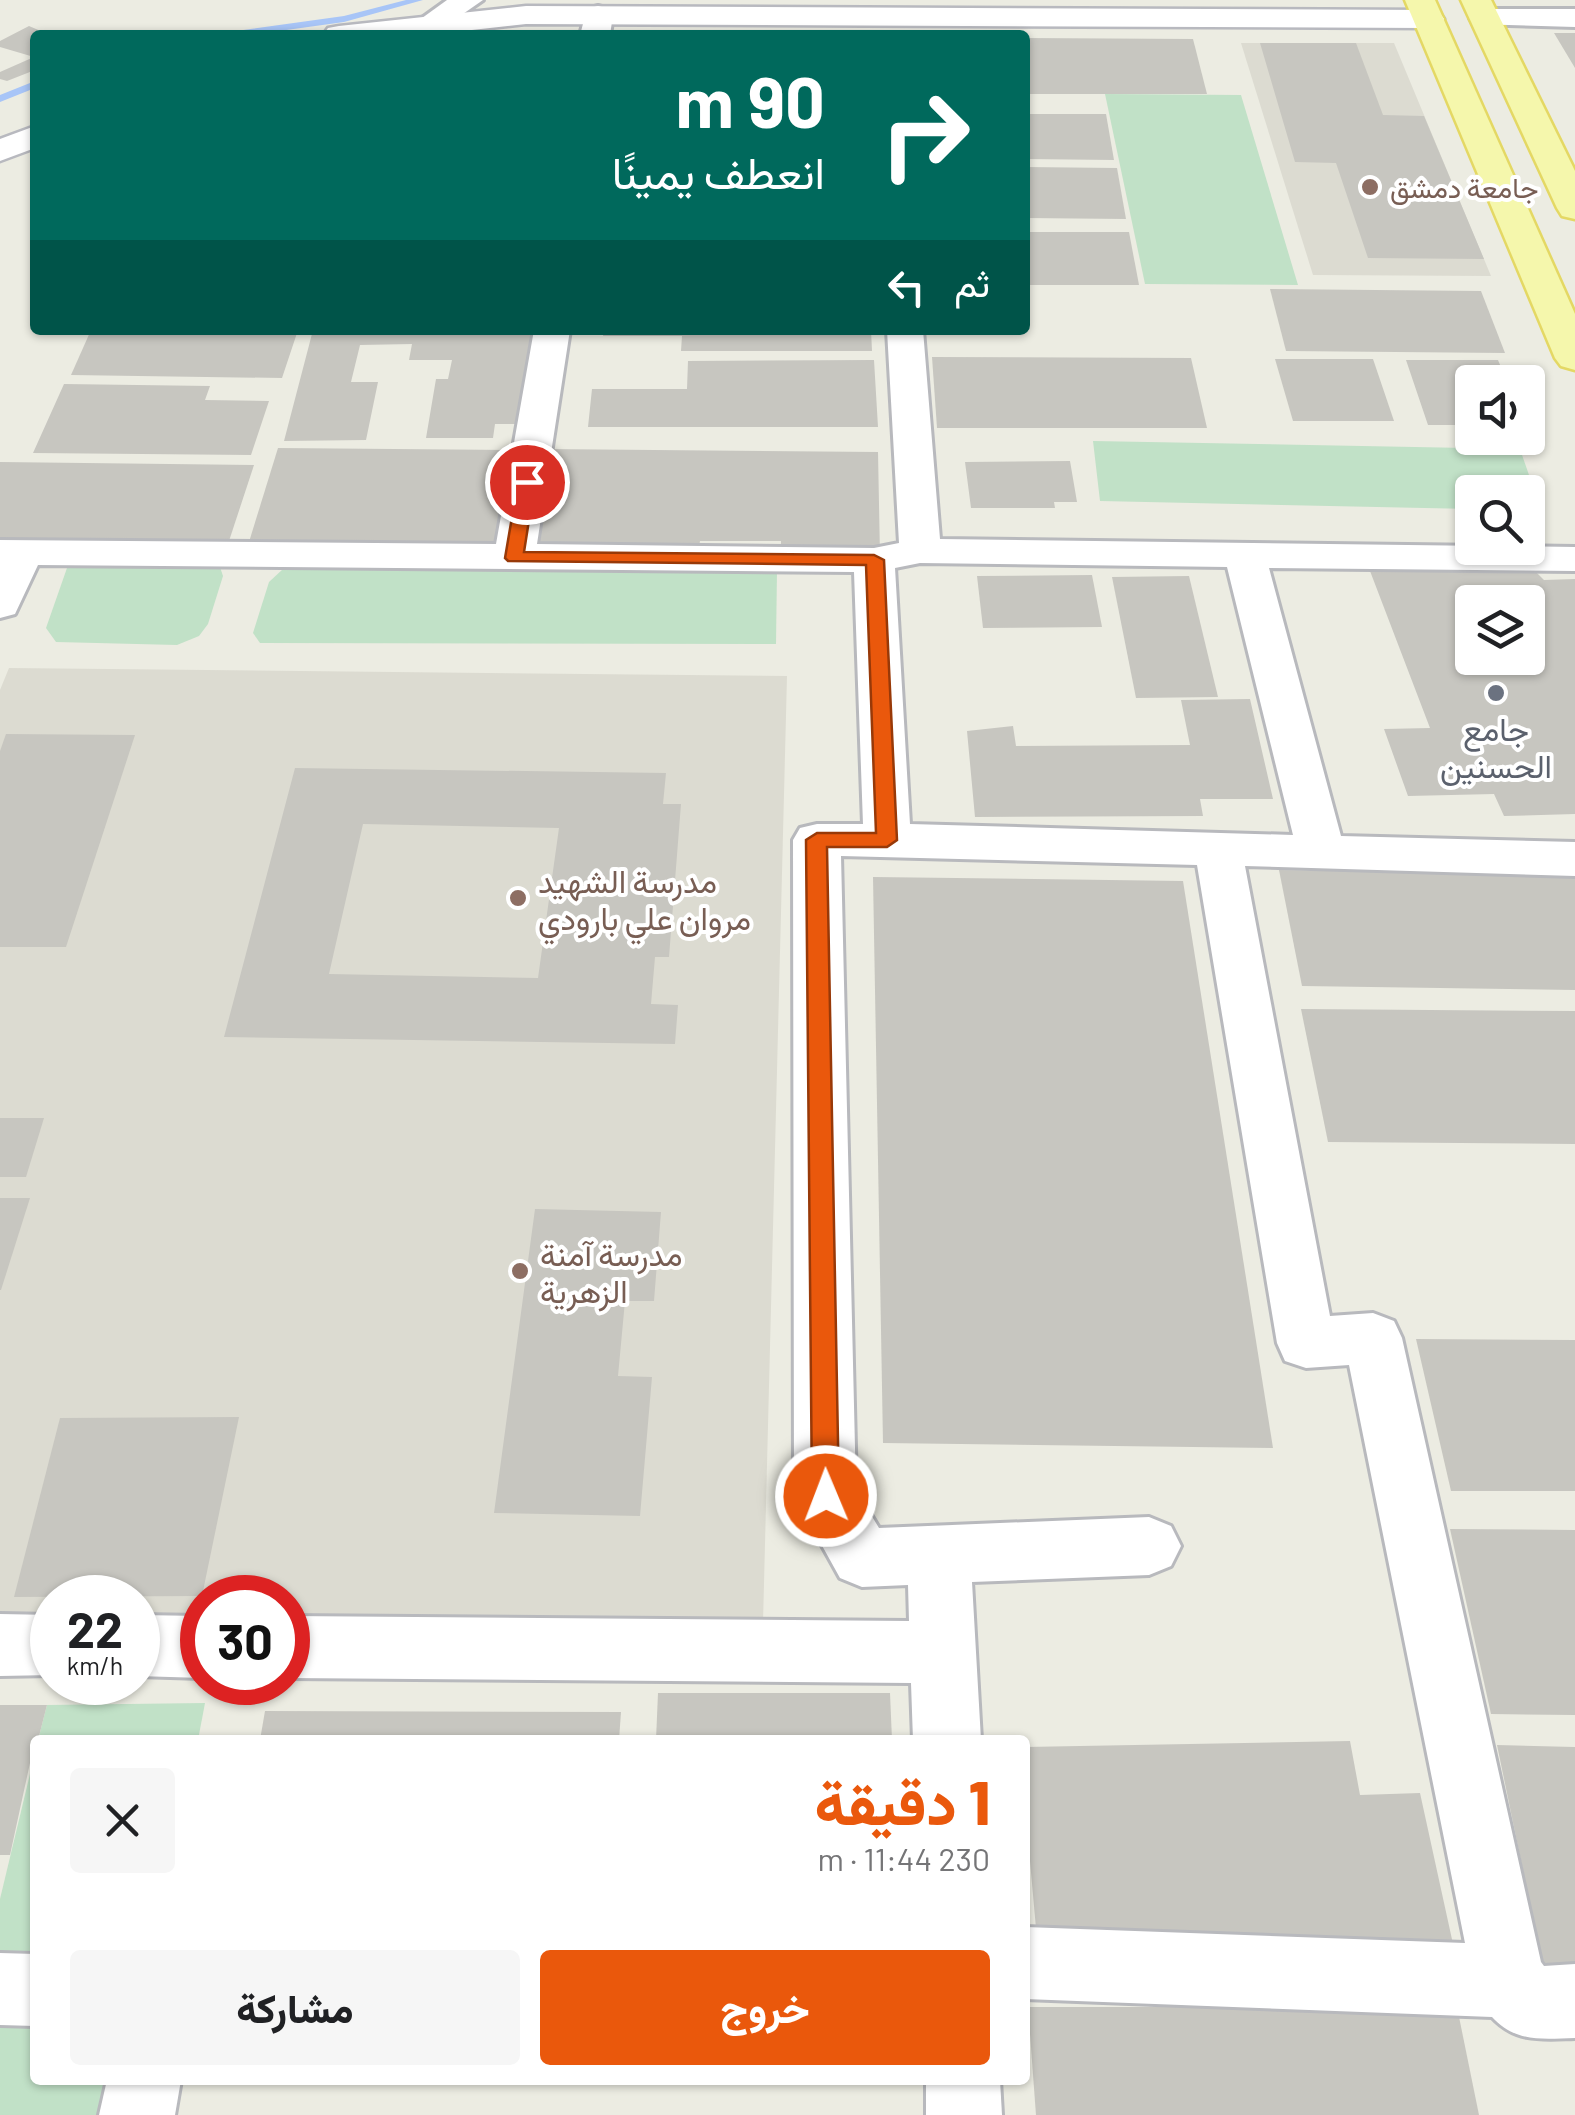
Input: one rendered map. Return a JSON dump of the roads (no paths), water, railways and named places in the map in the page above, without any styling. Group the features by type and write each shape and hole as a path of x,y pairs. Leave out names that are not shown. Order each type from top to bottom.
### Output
{"main road":[{"path":"416,30 520,7 597,25 885,26 1424,10 1575,358"},
{"path":"1480,9 1575,208"},
{"path":"0,128 30,116"},
{"path":"0,151 30,138"}],"street":[{"path":"416,30 468,0"},
{"path":"1480,9 1575,18"},
{"path":"514,558 551,335"},
{"path":"887,840 905,335"},
{"path":"0,605 11,552 514,558 897,555 1575,559"},
{"path":"1245,556 1322,853"},
{"path":"1149,1546 862,1558 826,1496 817,840 1575,859"},
{"path":"1030,1963 1542,1991 1373,1338 1306,1343 1218,850"},
{"path":"939,1554 947,1735"},
{"path":"0,1645 30,1646"},
{"path":"310,1647 943,1652"},
{"path":"0,1990 30,1990"},
{"path":"138,2115 143,2085"},
{"path":"962,2085 964,2115"}],"waterway":[{"path":"265,30 344,19 418,0"},
{"path":"0,99 30,86"}],"place":[{"name":"جامعة دمشق","path":"1370,187"},
{"name":"جامع الحسنين","path":"1496,693"},
{"name":"مدرسة الشهيد مروان علي بارودي","path":"518,898"},
{"name":"مدرسة آمنة الزهرية","path":"520,1271"}]}
